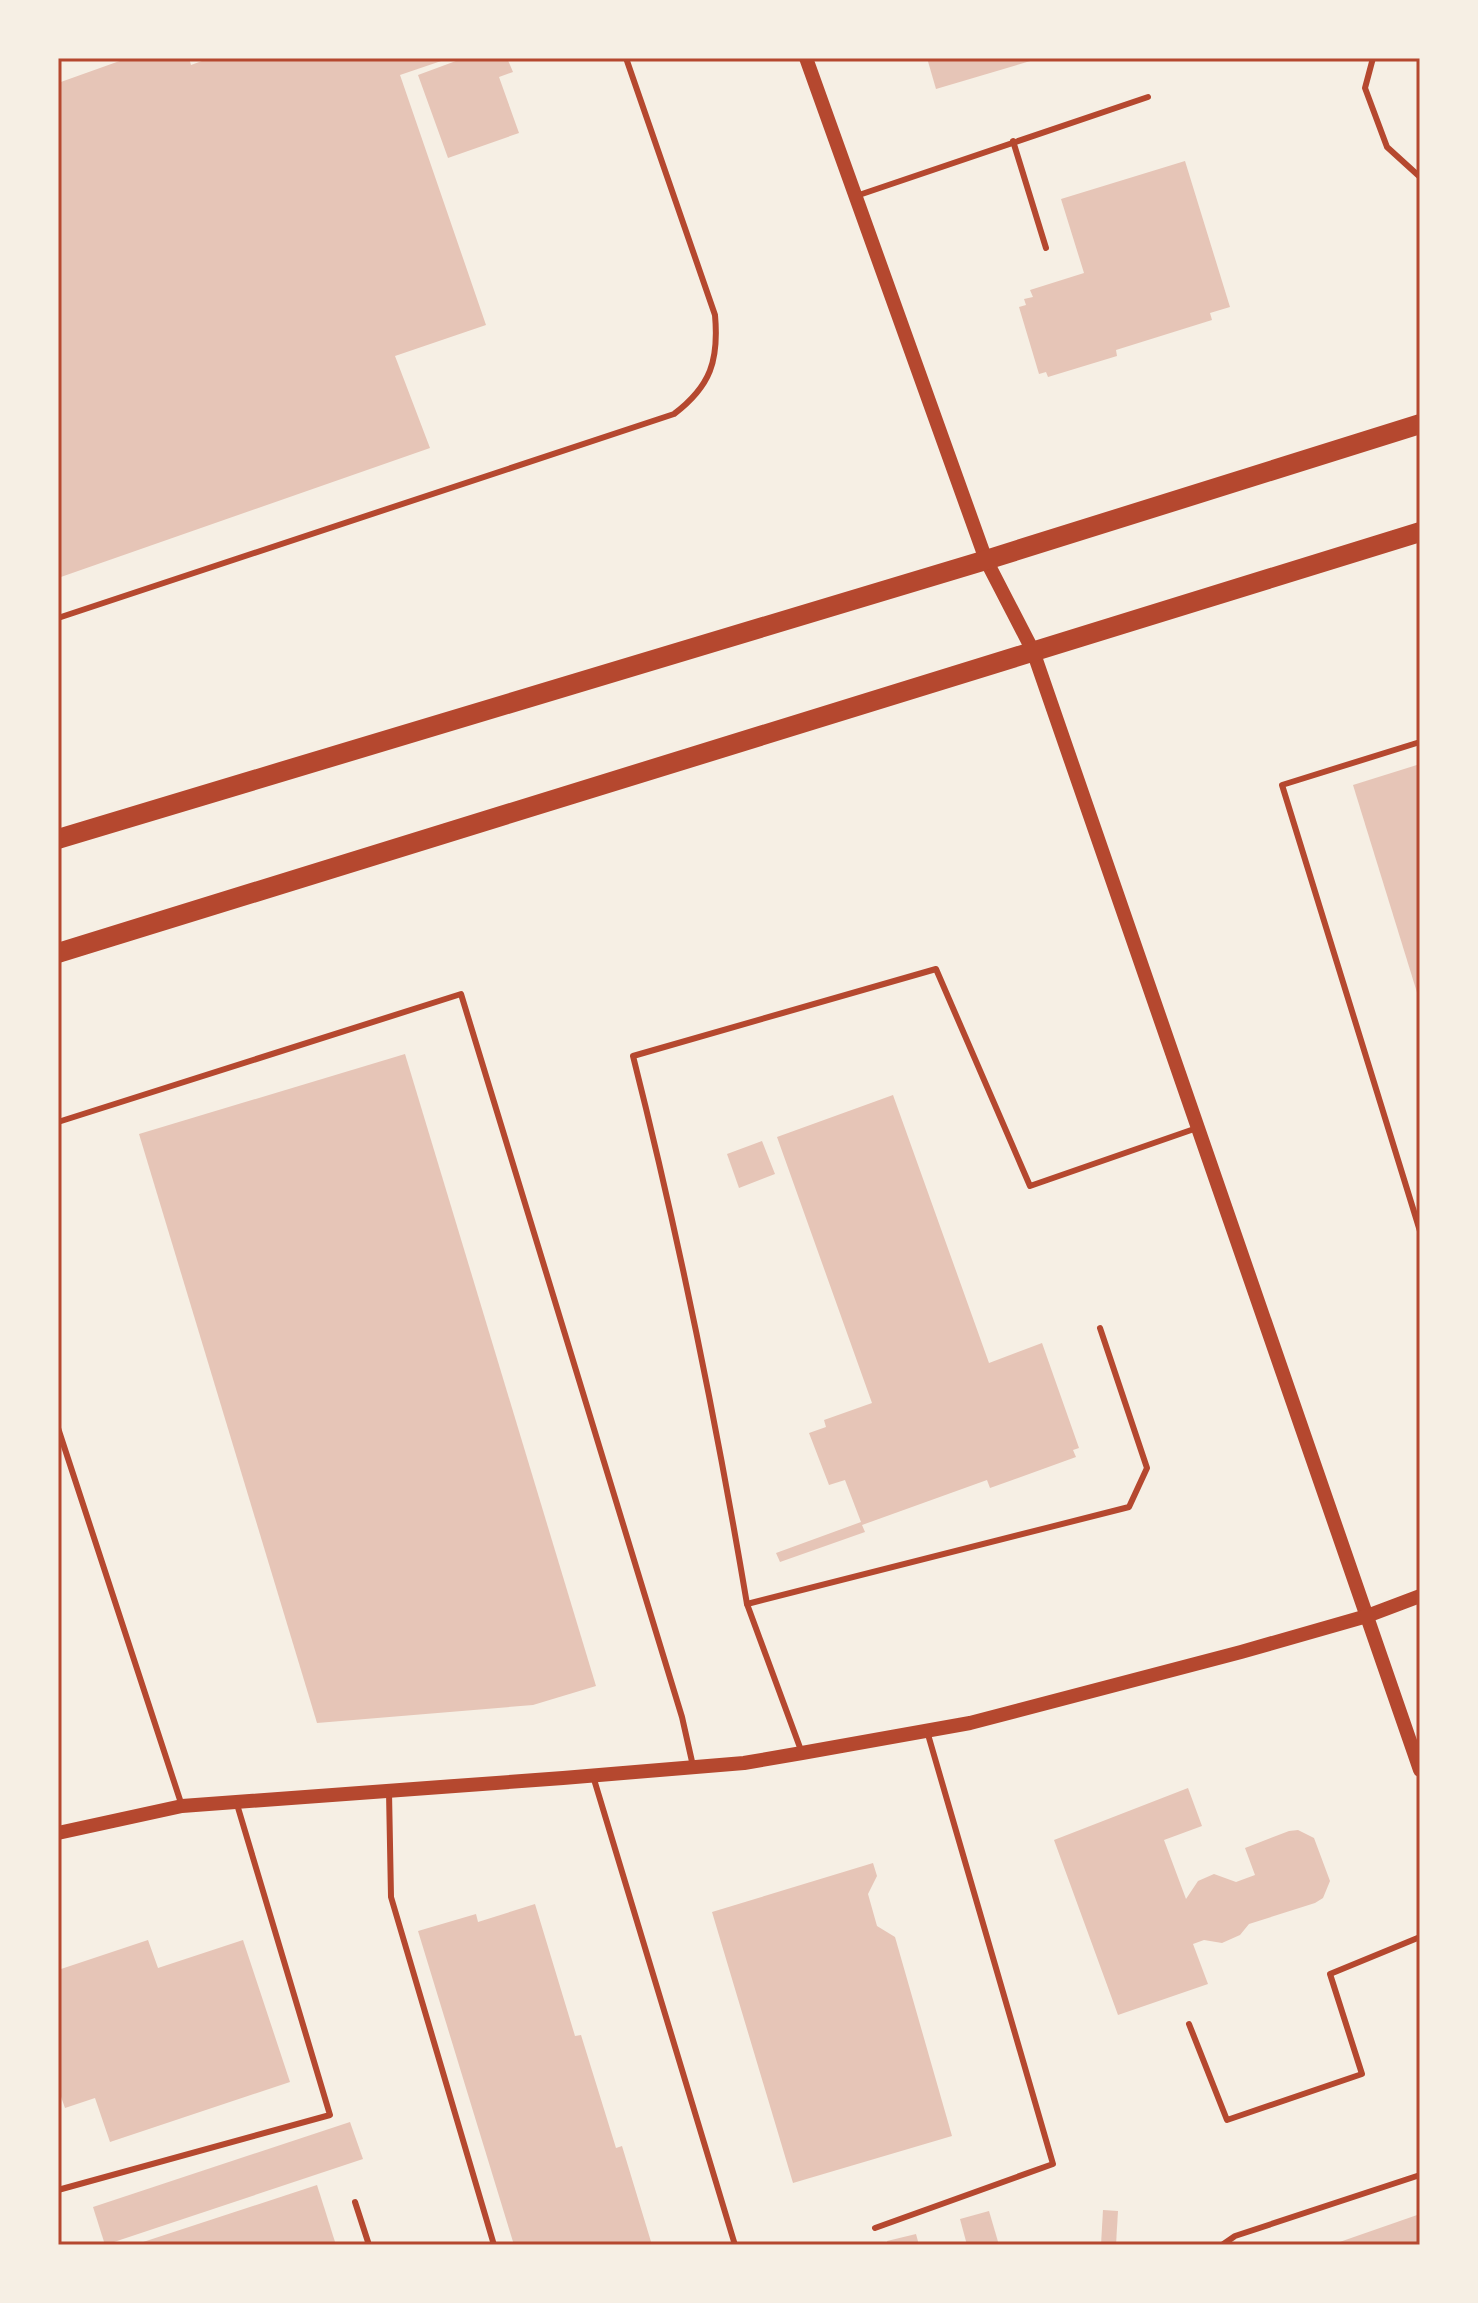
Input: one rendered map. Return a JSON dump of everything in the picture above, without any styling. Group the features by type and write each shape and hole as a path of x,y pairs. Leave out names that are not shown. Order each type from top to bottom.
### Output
{"main road":[{"path":"58,839 986,560 1420,424"},
{"path":"58,953 1420,532"}],"street":[{"path":"806,58 986,560 1033,651 1420,1770"},
{"path":"58,1833 182,1806 593,1776 802,1753 1000,1715 1367,1616 1420,1596"}],"lane":[{"path":"58,618 674,414 696,397 718,348 715,315 626,58"},
{"path":"1373,58 1365,88 1387,147 1420,177"},
{"path":"856,196 1148,97"},
{"path":"1013,141 1046,248"},
{"path":"1420,742 1282,785 1420,1231"},
{"path":"802,1753 747,1604 708,1378 672,1209 633,1056 936,969 1030,1186 1198,1127"},
{"path":"58,1122 461,994 682,1717 693,1767"},
{"path":"747,1604 1129,1507 1147,1468 1100,1328"},
{"path":"58,1428 182,1806"},
{"path":"875,2228 1053,2164 927,1731"},
{"path":"593,1776 735,2245"},
{"path":"389,1791 391,1897 494,2245"},
{"path":"58,2190 330,2115 236,1801"},
{"path":"1189,2024 1227,2120 1362,2074 1330,1974 1420,1937"},
{"path":"1222,2245 1235,2236 1420,2175"},
{"path":"355,2202 369,2245"}],"building":[{"path":"128,58 189,58 191,65 210,58 450,58 400,75 486,325 395,356 430,448 58,578 58,83"},
{"path":"464,58 507,58 513,72 499,77 519,133 448,158 418,75"},
{"path":"927,58 1037,58 1037,59 936,89"},
{"path":"1185,161 1230,307 1210,313 1212,320 1116,350 1117,356 1048,377 1046,372 1039,374 1019,307 1026,305 1024,299 1033,297 1030,290 1084,273 1061,199"},
{"path":"1420,764 1420,999 1419,999 1353,785"},
{"path":"405,1054 596,1686 533,1705 317,1723 139,1134"},
{"path":"893,1095 989,1363 1042,1343 1079,1448 1073,1450 1076,1457 990,1488 987,1480 862,1525 865,1532 780,1562 776,1553 861,1522 845,1480 829,1485 809,1433 826,1427 824,1420 872,1403 777,1137"},
{"path":"762,1141 775,1174 739,1188 727,1154"},
{"path":"1188,1788 1202,1826 1164,1840 1186,1899 1198,1881 1214,1874 1236,1882 1255,1875 1245,1848 1289,1831 1298,1830 1314,1838 1330,1881 1323,1898 1315,1903 1249,1924 1240,1935 1222,1943 1204,1940 1193,1944 1208,1984 1118,2015 1054,1840"},
{"path":"873,1863 877,1876 868,1894 877,1926 895,1937 952,2136 793,2183 712,1912"},
{"path":"535,1904 575,2036 581,2035 616,2148 622,2146 652,2245 514,2245 418,1931 476,1914 478,1922"},
{"path":"148,1940 158,1968 243,1940 290,2082 110,2142 95,2098 65,2108 58,2088 58,1970"},
{"path":"350,2122 363,2159 105,2245 93,2207"},
{"path":"317,2185 336,2245 137,2245 137,2244"},
{"path":"1103,2210 1118,2211 1116,2245 1101,2245"},
{"path":"989,2211 999,2245 967,2245 960,2219"},
{"path":"1420,2214 1420,2245 1331,2245"},
{"path":"916,2234 919,2245 888,2245 887,2241"}]}
